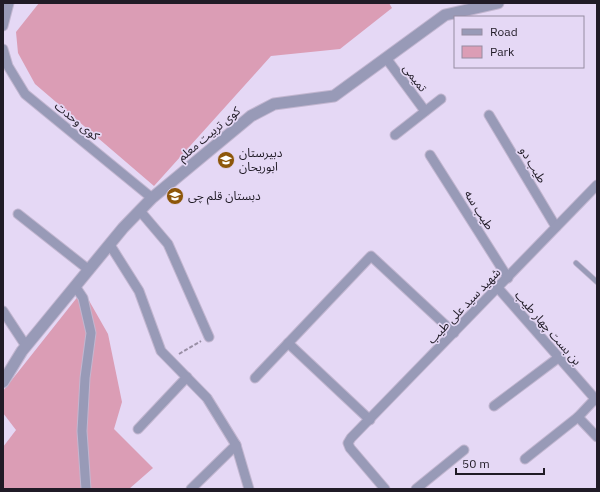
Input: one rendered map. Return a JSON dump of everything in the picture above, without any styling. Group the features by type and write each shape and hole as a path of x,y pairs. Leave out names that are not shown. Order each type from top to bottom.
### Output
{"street":[{"path":"3,26 9,3"},
{"name":"کوی تربیت معلم","path":"3,382 26,346 75,286 152,198 251,116 274,104 334,96 444,15 498,3"},
{"name":"کوی وحدت","path":"3,49 8,66 25,94 152,198"},
{"name":"تمیمی","path":"386,58 425,111"},
{"path":"395,134 441,99"},
{"name":"طیب دو","path":"489,115 556,227"},
{"name":"طیب سه","path":"430,155 508,278"},
{"name":"شهید سید علی طیب","path":"386,489 350,448 348,443 597,185"},
{"path":"140,211 168,244 209,337"},
{"path":"18,214 89,270"},
{"path":"110,245 139,291 161,351 207,398 236,445 249,489"},
{"path":"255,378 371,256 454,333"},
{"path":"75,286 83,298 91,333 85,378 82,431 86,489"},
{"name":"بن بست چهار طیب","path":"498,288 596,400"},
{"path":"3,311 26,346"},
{"path":"288,343 370,420"},
{"path":"494,406 558,358"},
{"path":"138,429 187,377"},
{"path":"525,459 578,418 596,400"},
{"path":"578,418 597,437"},
{"path":"191,489 236,445"},
{"path":"416,489 464,450"}],"lane":[{"path":"576,263 597,282"}],"path":[{"path":"169,359 209,337"}],"green space":[{"path":"39,3 389,3 392,8 340,49 271,56 154,186 35,84 18,53 16,32"},
{"path":"83,290 108,334 122,402 114,429 153,468 129,489 3,489 3,447 16,430 3,413 3,391"}],"place":[{"name":"دبیرستان ابوریحان","path":"226,160"},
{"name":"دبستان قلم چی","path":"175,196"}]}
